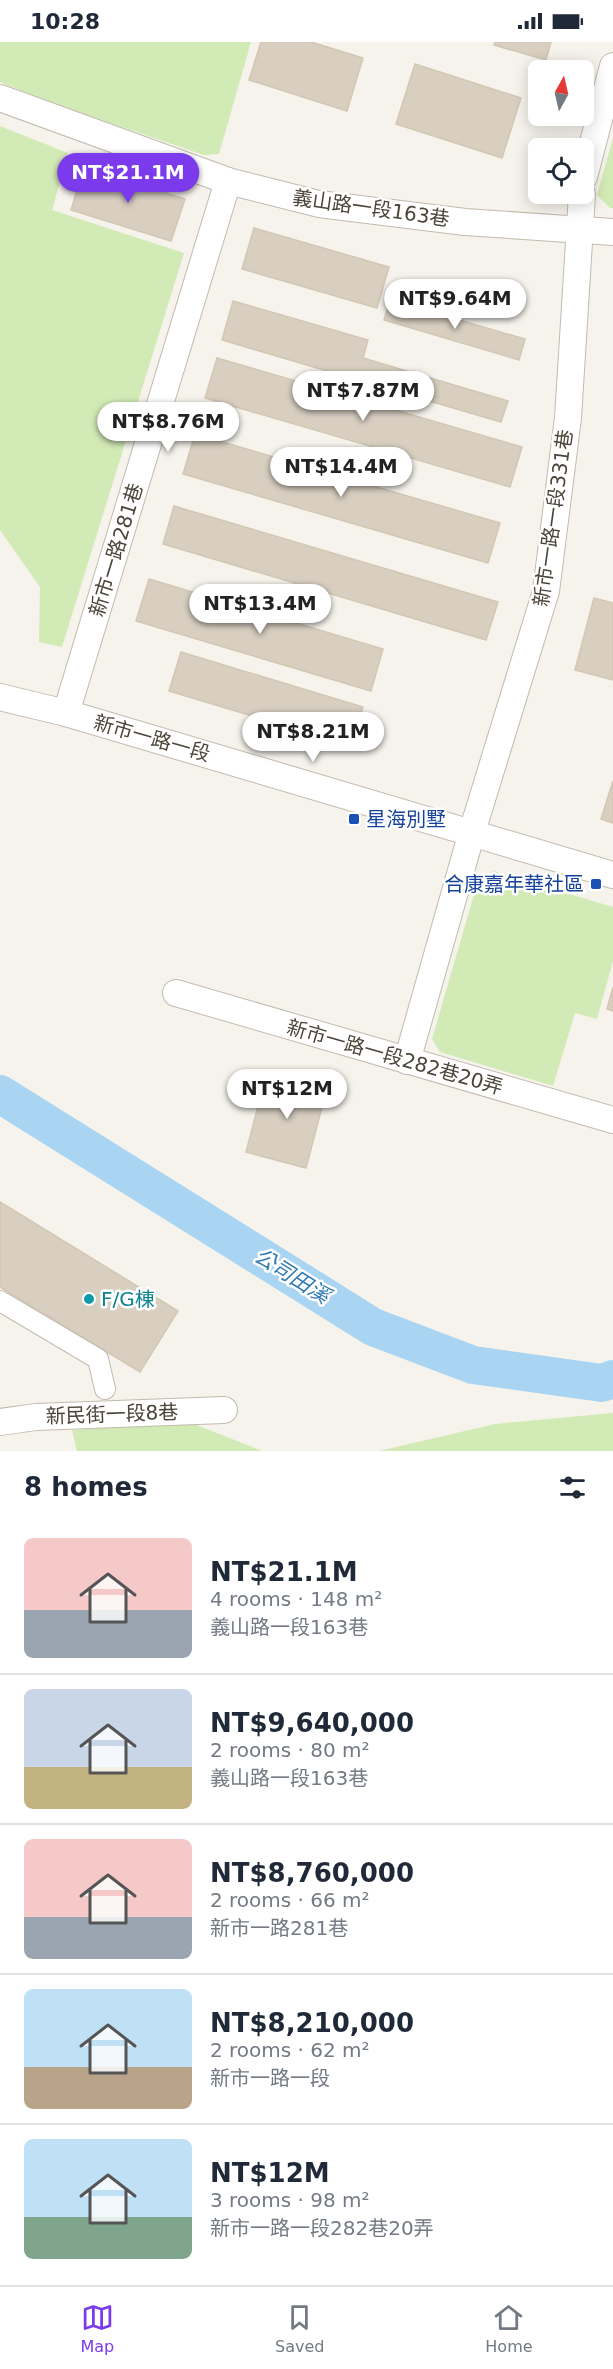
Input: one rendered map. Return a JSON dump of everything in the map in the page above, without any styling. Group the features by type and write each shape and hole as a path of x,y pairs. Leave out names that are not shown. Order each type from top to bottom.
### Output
{"street":[{"path":"594,139 613,66"},
{"name":"義山路一段163巷","path":"0,98 228,182 319,204 465,222 613,232"},
{"name":"新市一路281巷","path":"66,713 228,182"},
{"name":"新市一路一段331巷","path":"407,1061 472,832 546,591 567,418 581,204"},
{"name":"新市一路一段","path":"0,697 66,713 613,875"},
{"name":"新市一路一段282巷20弄","path":"176,993 613,1120"},
{"path":"0,1301 98,1359 105,1389"},
{"name":"新民街一段8巷","path":"0,1422 36,1417 224,1410"}],"green space":[{"path":"0,42 251,42 219,154 204,155 60,106 0,82"},
{"path":"0,126 68,153 52,210 184,253 62,647 39,642 40,587 0,530"},
{"path":"613,138 613,208 610,208 597,195"},
{"path":"493,871 613,907 613,961 597,1019 575,1013 553,1086 440,1052 432,1039 478,881"},
{"path":"613,1413 613,1451 379,1451 495,1424"},
{"path":"189,1422 262,1451 77,1451 72,1430"}],"building":[{"path":"261,42 311,42 363,58 347,111 249,80"},
{"path":"495,42 551,42 546,60 494,45"},
{"path":"415,64 521,98 502,158 396,124"},
{"path":"84,167 185,199 171,241 71,210"},
{"path":"254,228 389,267 377,308 242,269"},
{"path":"390,300 525,339 519,360 384,320"},
{"path":"233,301 368,340 363,358 508,401 501,422 222,340"},
{"path":"217,358 522,447 510,487 205,398"},
{"path":"195,434 500,523 488,563 183,474"},
{"path":"174,506 498,602 486,640 163,544"},
{"path":"149,579 383,649 371,691 136,621"},
{"path":"594,598 613,603 613,680 575,670"},
{"path":"181,652 363,707 351,746 169,691"},
{"path":"613,781 613,823 601,819"},
{"path":"613,987 613,1011 607,1009"},
{"path":"267,1072 327,1088 306,1168 246,1152"},
{"name":"F/G棟","path":"0,1202 178,1311 140,1372 0,1287"}],"waterway":[{"name":"公司田溪","path":"0,1094 373,1327 473,1365 602,1383 613,1379"}],"place":[{"name":"星海別墅","path":"354,819"},
{"name":"合康嘉年華社區","path":"596,884"},
{"name":"F/G棟","path":"89,1299"}]}
